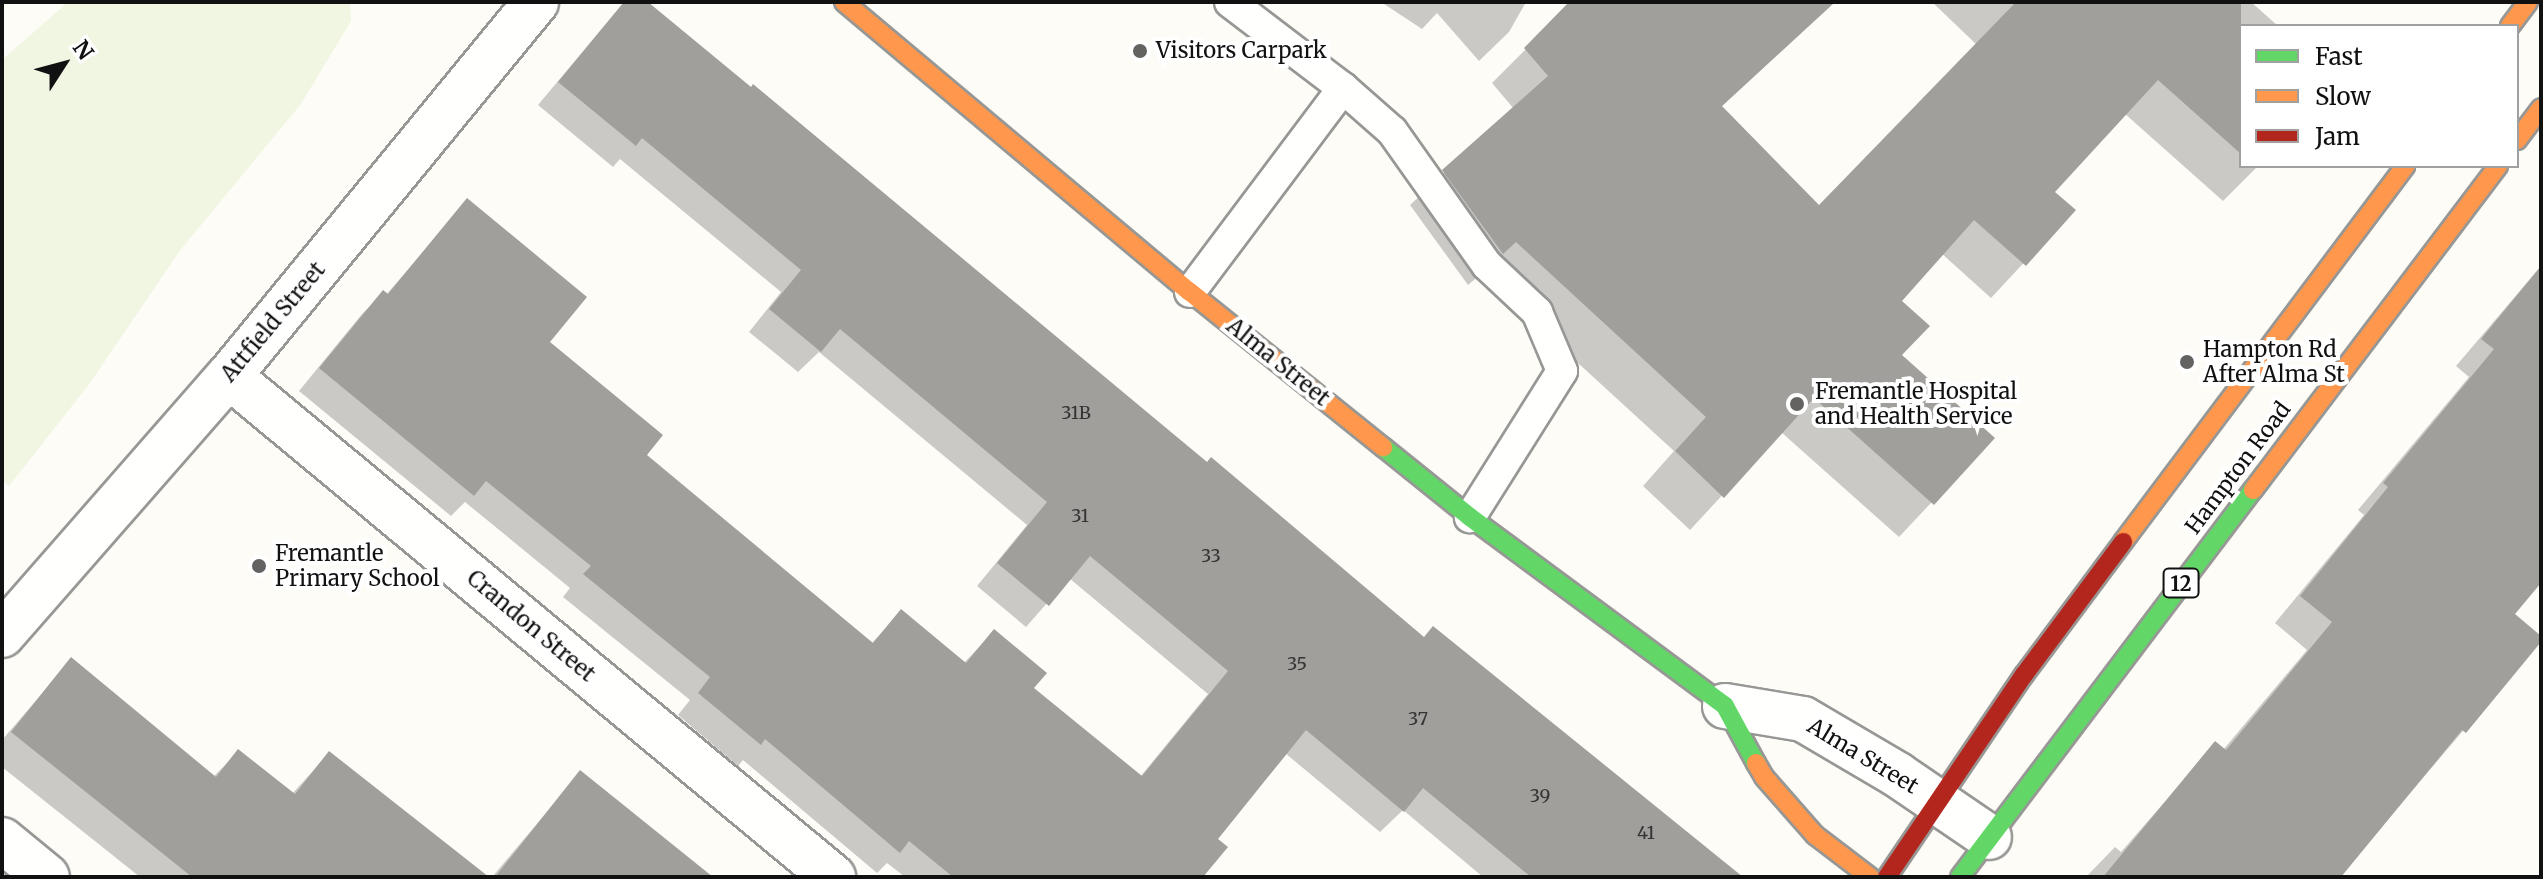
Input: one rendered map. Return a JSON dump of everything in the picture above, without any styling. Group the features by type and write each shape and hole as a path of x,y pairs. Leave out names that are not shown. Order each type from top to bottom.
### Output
{"main road":[{"name":"Alma Street","path":"844,2 1190,292 1470,517 1725,706 1764,777 1815,835 1870,877"},
{"path":"2512,24 2528,2"},
{"path":"2519,137 2541,108"},
{"path":"1887,877 2024,675 2404,168"},
{"name":"Hampton Road","path":"1960,877 2496,168"}],"street":[{"name":"Attfield Street","path":"2,635 229,376 536,2"},
{"name":"Crandon Street","path":"229,376 833,877"},
{"name":"Alma Street","path":"1725,706 1803,719 1938,801 1989,837"},
{"path":"2,840 47,877"}],"lane":[{"path":"1230,2 1343,88 1392,131 1487,265 1537,312 1562,371 1470,517"},
{"path":"1190,292 1343,88"}],"green space":[{"path":"68,2 350,2 351,21 301,104 181,249 90,383 9,486 2,480 2,60"}],"building":[{"path":"624,2 648,2 751,87 753,84 1207,462 1211,457 1424,637 1433,626 1743,877 1531,877 1423,788 1404,812 1306,730 1218,839 1228,847 1203,877 953,877 909,841 900,853 765,739 761,745 698,693 710,677 583,574 591,566 486,481 474,496 319,368 383,290 388,294 467,198 587,297 550,342 663,435 647,455 873,643 901,609 966,663 994,629 1047,673 1034,688 1142,776 1228,671 1090,556 1049,606 997,563 1047,502 840,329 821,352 769,309 801,270 642,138 636,146 558,82"},
{"path":"1569,2 1835,2 1722,106 1819,205 2016,2 2241,2 2239,152 2158,80 2055,192 2076,210 2026,266 1974,220 1902,301 1930,326 1902,355 1995,438 1934,505 1814,398 1724,498 1675,451 1706,417 1516,242 1503,254 1442,170 1548,76 1524,48"},
{"path":"2541,266 2541,583 2515,614 2541,636 2541,642 2466,733 2462,730 2341,877 2103,877 2215,741 2226,750 2332,622 2300,596 2388,487 2383,483 2494,349 2481,339"},
{"path":"71,657 216,777 238,749 295,794 329,751 489,877 192,877 11,732"},
{"path":"580,770 713,877 495,877"}],"traffic: fast":[{"path":"1383,447 1470,517 1725,706 1756,763"},
{"path":"1960,877 2253,490"}],"traffic: slow":[{"path":"844,2 1190,292 1383,447"},
{"path":"2512,24 2528,2"},
{"path":"2519,137 2541,108"},
{"path":"2123,542 2404,168"},
{"path":"2253,490 2496,168"},
{"path":"1756,763 1764,777 1815,835 1870,877"}],"traffic: jam":[{"path":"1887,877 2024,675 2123,542"}],"place":[{"name":"Visitors Carpark","path":"1140,51"},
{"name":"Hampton Rd After Alma St","path":"2187,362"},
{"name":"Fremantle Hospital and Health Service","path":"1797,404"},
{"name":"Fremantle Primary School","path":"259,566"}]}
